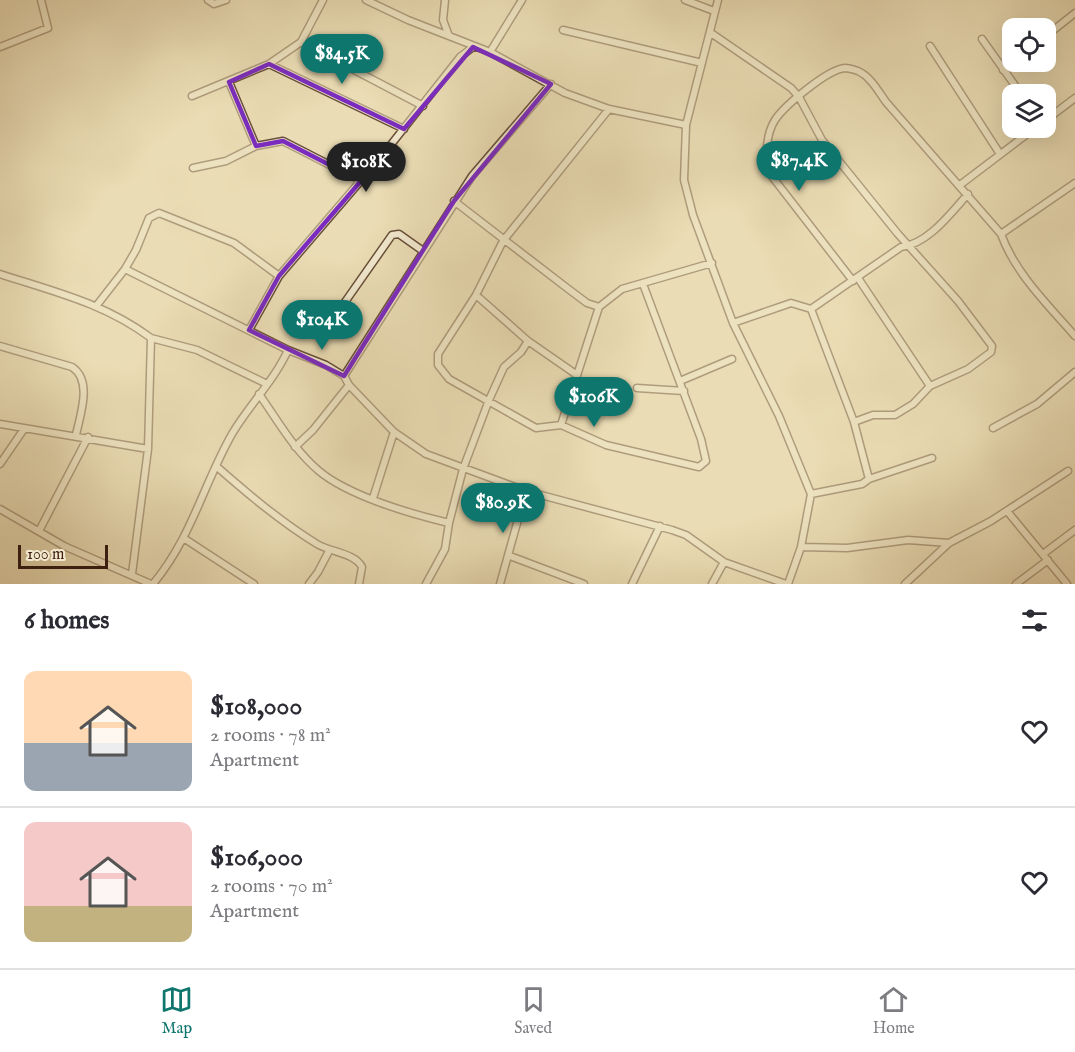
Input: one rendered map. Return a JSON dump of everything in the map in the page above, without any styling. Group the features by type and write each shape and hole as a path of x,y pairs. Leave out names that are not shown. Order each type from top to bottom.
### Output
{"street":[{"path":"0,47 48,28 41,0"},
{"path":"208,0 214,4 226,0"},
{"path":"192,96 269,64 301,42 323,0"},
{"path":"366,0 458,41 490,52 565,93 609,109 686,125"},
{"path":"445,0 443,20 449,37"},
{"path":"490,52 522,0"},
{"path":"685,0 714,11"},
{"path":"125,269 192,304 288,350 326,365 344,376 349,385 394,432 426,454 526,491 686,535 724,562 787,584 801,547 811,494 779,416 733,323 693,215 684,180 686,125 718,0"},
{"path":"1056,28 1075,13"},
{"path":"563,30 702,63"},
{"path":"711,33 764,67 799,97 822,140 992,346 991,352 979,363 930,386 913,404 895,415 873,415 854,422"},
{"path":"982,39 1002,67"},
{"path":"458,41 460,57"},
{"path":"301,42 423,105"},
{"path":"930,46 1000,154"},
{"path":"249,330 279,276 404,129 460,57 473,47"},
{"path":"269,64 404,129"},
{"path":"930,386 856,279 767,170 769,135 774,121 799,97 835,72 845,68 858,71 869,78 886,102 1001,234 1006,247 1030,283 1075,336"},
{"path":"229,82 256,146"},
{"path":"344,376 454,201 507,133 551,84"},
{"path":"1056,112 1075,98"},
{"path":"609,109 503,241 476,295 438,354 438,365 449,379 536,428 561,425 606,446 699,467 706,460 684,391 644,284"},
{"path":"960,185 1022,138"},
{"path":"192,168 235,158 256,146 283,141 361,181"},
{"path":"1001,234 1075,183"},
{"path":"810,309 900,248 911,246 943,222 968,194"},
{"path":"454,201 503,241 587,303 599,307"},
{"path":"98,305 125,269 149,218 159,213 234,243 279,276"},
{"path":"338,312 392,235 399,234 423,251"},
{"path":"561,425 599,307 622,289 712,263"},
{"path":"0,274 98,305 125,319 151,338 197,350 267,384"},
{"path":"476,295 528,341 577,375"},
{"path":"733,323 791,303 810,309"},
{"path":"810,309 854,422 869,479"},
{"path":"132,574 148,449 151,338"},
{"path":"426,584 442,557 464,469 489,400 504,367 521,352 528,341"},
{"path":"0,346 79,371 82,378 83,401 76,435"},
{"path":"0,509 64,546 152,584 185,540 216,466 234,432 279,370 288,350"},
{"path":"680,381 732,359"},
{"path":"993,428 1037,404 1075,372"},
{"path":"295,447 313,430 349,385"},
{"path":"637,388 684,391"},
{"path":"260,394 295,447 320,472 354,491 417,516 449,523"},
{"path":"0,424 88,437 148,449"},
{"path":"0,464 24,429"},
{"path":"374,498 394,432"},
{"path":"39,531 88,437"},
{"path":"811,494 862,484 869,479 932,459"},
{"path":"216,466 293,529 329,551 361,563 359,584"},
{"path":"905,584 950,543 1007,511 1068,471"},
{"path":"500,584 510,556 526,491"},
{"path":"1007,511 1067,584"},
{"path":"632,584 660,526"},
{"path":"1016,584 1075,530"},
{"path":"185,540 254,584"},
{"path":"801,547 847,548 908,540 950,543"},
{"path":"309,584 329,551"},
{"path":"510,556 584,584"},
{"path":"712,584 724,562"}],"highlighted area":[{"path":"473,47 551,84 454,201 344,376 249,330 279,276 361,181 283,141 256,146 229,82 269,64 404,129"}]}
